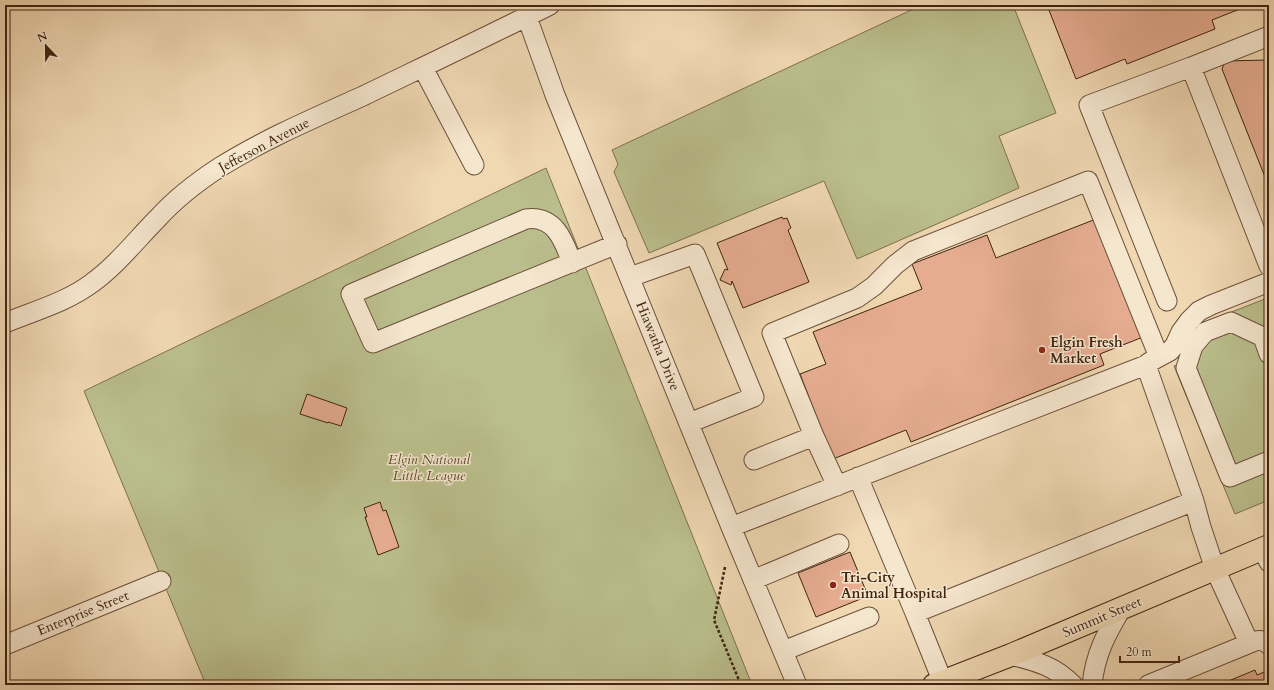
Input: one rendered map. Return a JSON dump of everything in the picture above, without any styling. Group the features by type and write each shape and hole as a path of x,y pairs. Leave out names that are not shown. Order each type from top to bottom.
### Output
{"main road":[{"name":"Summit Street","path":"940,684 1215,569 1267,552"}],"street":[{"name":"Jefferson Avenue","path":"5,323 57,302 92,284 117,262 175,201 192,186 218,168 280,134 423,68 526,11 550,5"},
{"name":"Hiawatha Drive","path":"526,11 555,95 797,685"},
{"path":"1167,301 1089,105 1269,36"},
{"path":"1191,67 1269,266"},
{"path":"423,68 474,165"},
{"path":"837,486 814,436 772,333 857,298 874,286 895,265 913,252 1088,181 1152,361 1201,528 1215,569 1249,642"},
{"path":"572,263 562,239 552,225 534,218 526,220 351,294 373,343 572,263 617,244"},
{"path":"630,277 695,254 754,397 689,423"},
{"path":"731,527 1152,361 1173,348 1185,326 1199,311 1269,282"},
{"path":"1267,342 1231,322 1205,332 1193,346 1186,368 1230,477 1269,461"},
{"path":"754,460 814,436"},
{"path":"858,477 915,613 940,684"},
{"path":"915,613 1194,501"},
{"path":"753,580 839,544"},
{"name":"Enterprise Street","path":"5,645 161,581"},
{"path":"1092,685 1094,666 1098,654 1106,634 1121,609"},
{"path":"783,651 869,617"},
{"path":"1148,685 1249,642 1260,640 1267,642 1269,645"},
{"path":"1011,654 1055,670 1073,685"}],"path":[{"path":"725,567 714,620 741,685"}],"green space":[{"path":"922,5 1013,5 1056,113 999,136 1019,188 857,259 824,181 649,253 614,172 618,164 612,150"},
{"name":"Elgin National Little League","path":"546,168 752,685 206,685 84,391"},
{"path":"1265,299 1269,302 1269,500 1235,514 1174,366 1180,364 1203,323"}],"building":[{"path":"1047,5 1250,5 1212,20 1215,29 1127,64 1125,59 1076,79"},
{"path":"1269,60 1269,187 1222,69 1225,61"},
{"path":"782,217 783,219 787,218 791,228 788,230 809,282 743,308 732,281 731,285 720,280 725,269 728,270 717,243"},
{"path":"1096,219 1143,337 1100,354 1104,365 911,442 906,430 833,459 800,374 826,364 813,332 922,289 912,264 987,235 996,258"},
{"path":"307,394 347,408 341,426 300,414"},
{"path":"380,502 383,511 386,510 399,547 378,555 365,517 367,517 364,508"},
{"name":"Tri-City Animal Hospital","path":"850,552 868,596 816,617 798,573"},
{"path":"1255,670 1257,675 1269,670 1269,685 1219,685"}],"place":[{"name":"Elgin Fresh Market","path":"1042,350"},
{"name":"Tri-City Animal Hospital","path":"833,585"}]}
